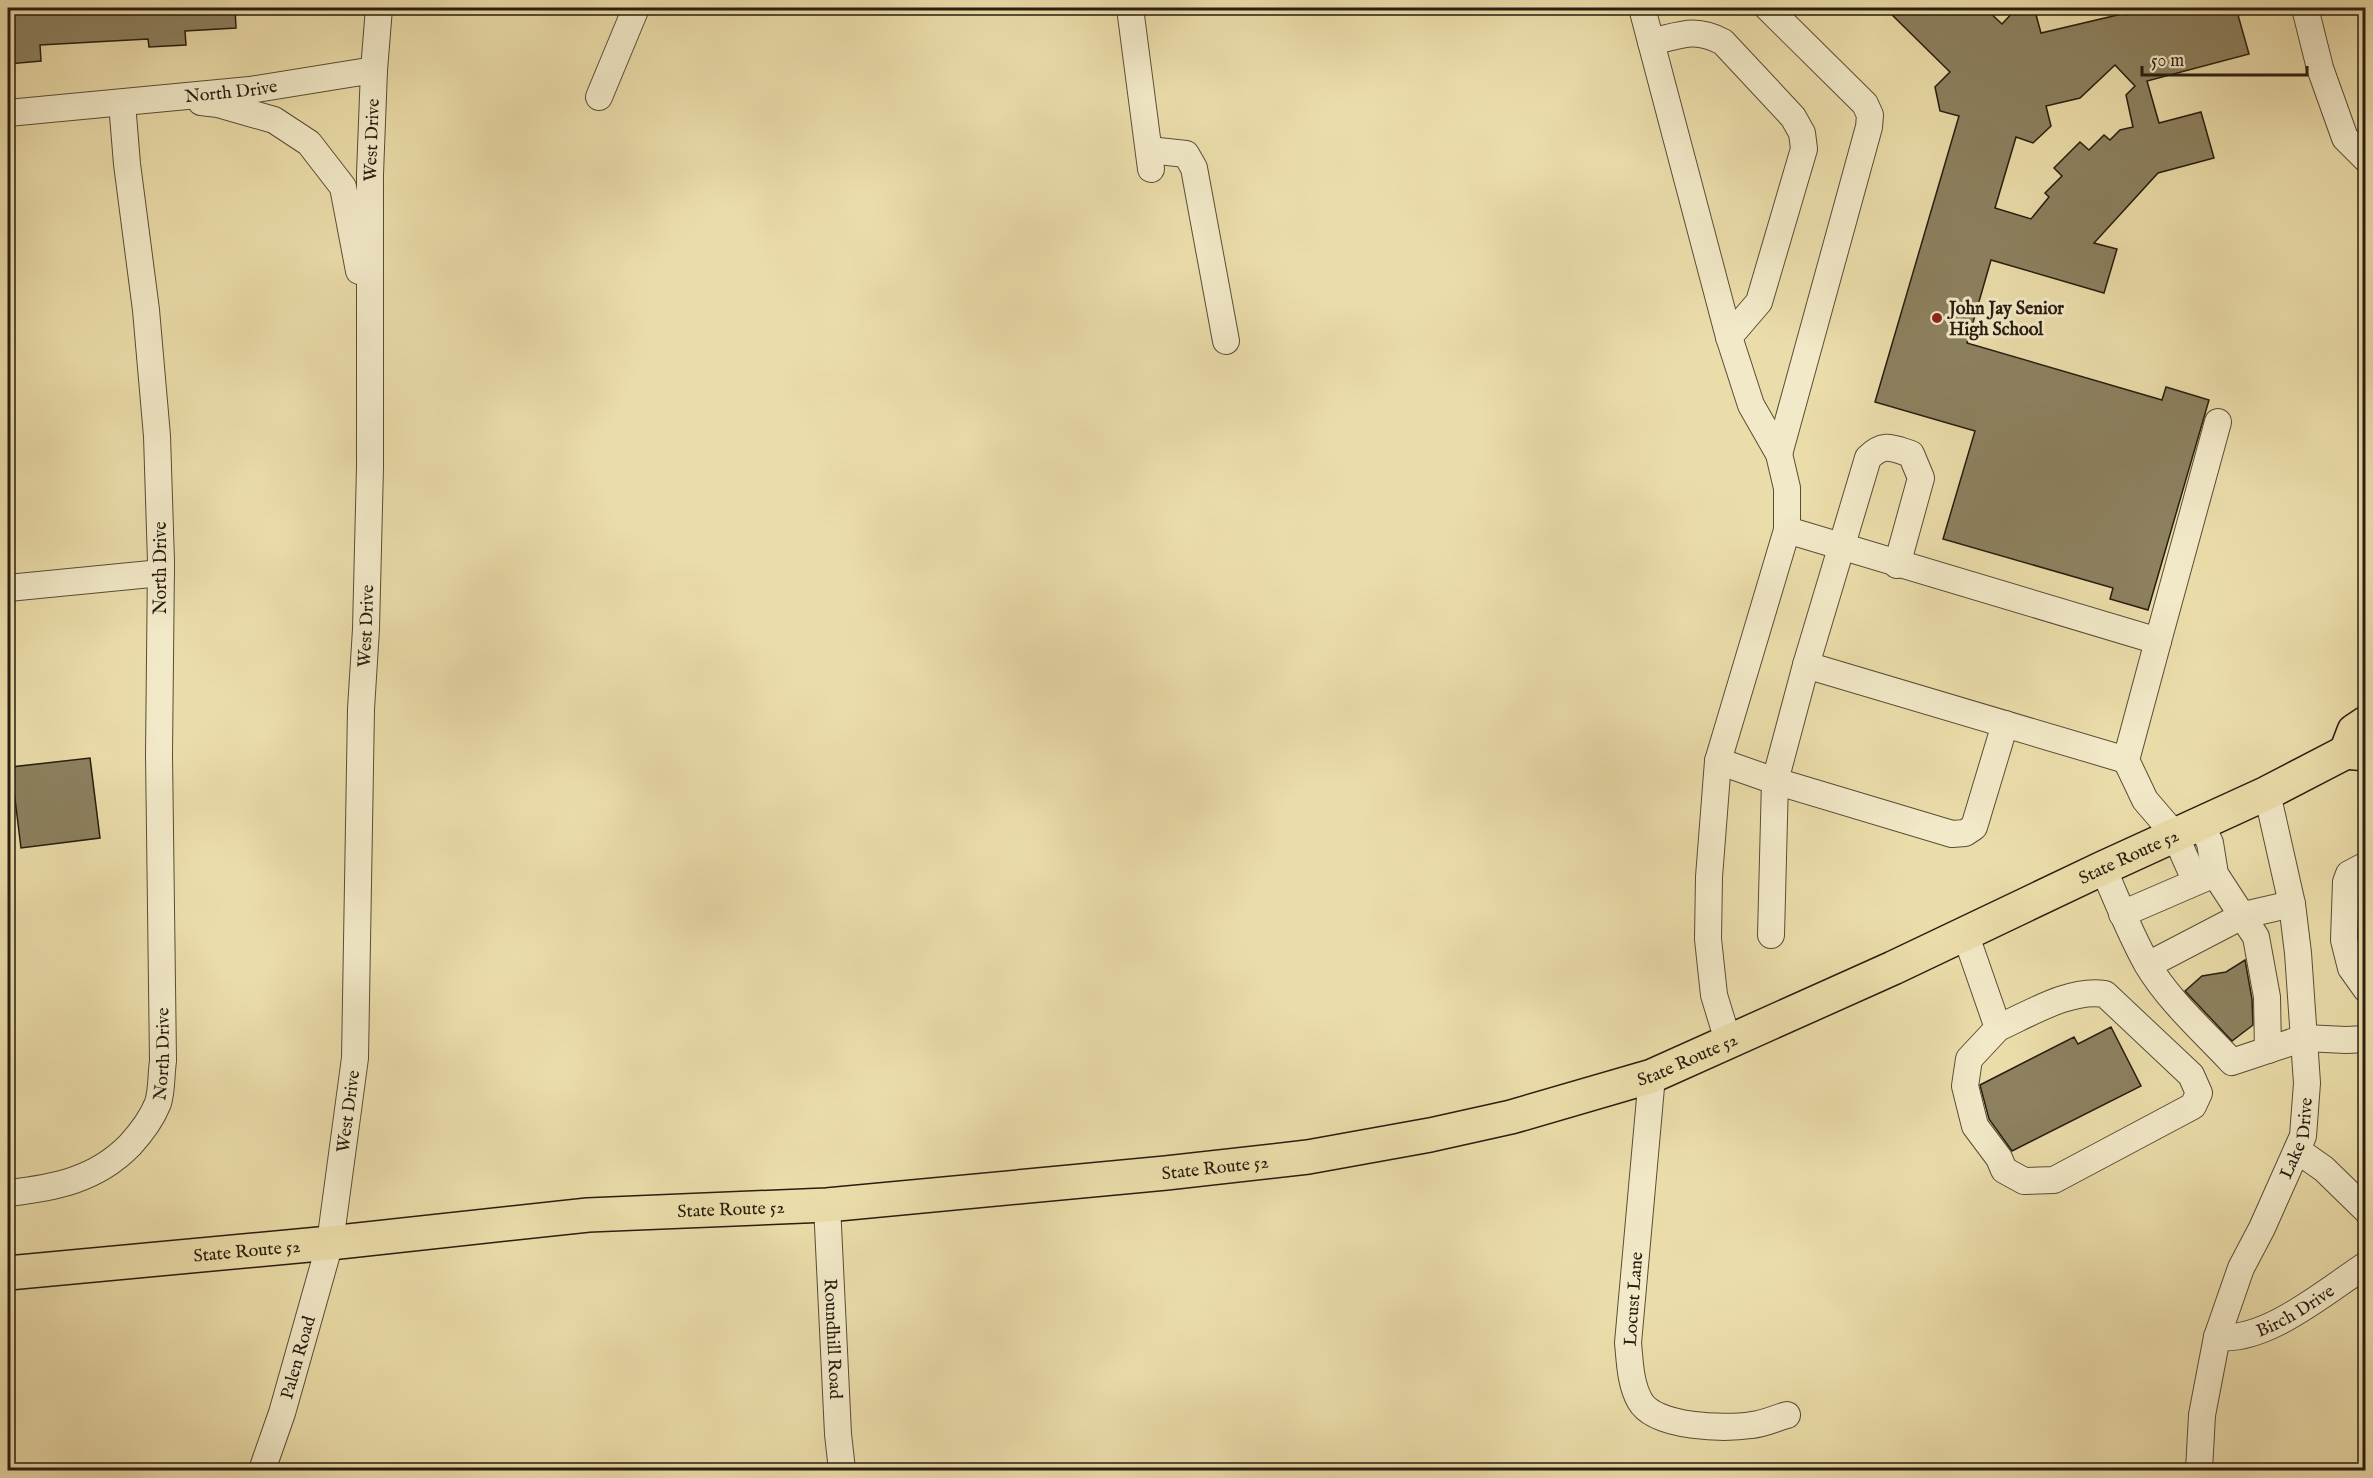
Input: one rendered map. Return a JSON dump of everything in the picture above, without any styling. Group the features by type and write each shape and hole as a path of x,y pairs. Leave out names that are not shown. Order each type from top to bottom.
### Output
{"main road":[{"name":"State Route 52","path":"8,1273 330,1243 588,1215 828,1205 1154,1174 1308,1157 1430,1135 1511,1117 1652,1076 1893,968 2103,868 2356,753 2354,731 2366,723"}],"street":[{"name":"West Drive","path":"330,1243 355,1058 361,709 366,629 370,467 369,174 379,8"},
{"path":"599,97 636,8"},
{"path":"1130,8 1150,160 1186,154 1194,168 1226,341"},
{"path":"1642,8 1729,336 1751,405 1779,454 1787,488 1787,530 1718,761 1709,877 1708,939 1714,995 1728,1041"},
{"path":"1768,8 1865,104 1870,115 1866,138 1779,454"},
{"path":"2305,8 2320,68 2345,138 2366,159"},
{"path":"1651,42 1695,32 1709,35 1723,42 1793,117 1802,133 1804,149 1759,302 1729,336"},
{"name":"North Drive","path":"8,1193 67,1183 94,1173 112,1161 140,1135 157,1104 163,1061 159,754 161,573 157,436 146,310 126,164 122,103 250,90 374,70"},
{"path":"162,98 218,104 274,120 309,143 342,187 370,332"},
{"path":"8,113 122,103"},
{"path":"2205,877 2210,843 2145,800 2126,760 2218,422"},
{"path":"1771,935 1775,781 1806,665 1868,458 1876,450 1887,447 1911,454 1920,478 1897,565"},
{"path":"1787,530 1897,565 2158,641"},
{"path":"8,588 161,573"},
{"path":"1806,665 2126,760"},
{"path":"1718,761 1775,781 1952,834 1965,833 1974,827 2005,724"},
{"name":"Lake Drive","path":"2199,1470 2202,1415 2217,1337 2241,1268 2262,1228 2302,1136 2307,1083 2298,953 2292,904 2267,793"},
{"path":"2366,865 2349,874 2346,882 2344,940 2351,968 2366,989"},
{"path":"2103,868 2122,914 2148,965 2176,1003 2232,1062 2304,1038 2366,1039"},
{"path":"2122,914 2205,877"},
{"path":"2205,877 2244,915 2256,937 2267,997 2268,1050"},
{"path":"2148,965 2244,915 2292,904"},
{"path":"1965,933 1998,1028"},
{"path":"2092,992 2105,994 2191,1075 2199,1093 2193,1106 2054,1180 2024,1181 2004,1170 1999,1158 1975,1126 1965,1092 1969,1059 1998,1028 2072,996 2092,992"},
{"name":"Locust Lane","path":"1652,1076 1628,1343 1632,1381 1641,1403 1658,1415 1681,1425 1752,1425 1787,1415"},
{"path":"2297,1150 2324,1169 2366,1210"},
{"name":"Roundhill Road","path":"828,1205 838,1434 842,1470"},
{"name":"Palen Road","path":"262,1470 282,1413 330,1243"},
{"name":"Birch Drive","path":"2217,1337 2231,1339 2258,1332 2299,1309 2366,1265"}],"building":[{"path":"8,8 235,8 236,28 185,31 186,45 149,47 148,39 40,45 41,61 8,64"},
{"name":"John Jay Senior High School","path":"1885,8 1985,8 2002,24 2017,8 2021,8 2035,11 2041,33 2150,8 2236,8 2249,54 2147,81 2159,123 2201,112 2214,158 2158,173 2094,243 2117,249 2104,293 1991,260 1967,343 2162,400 2166,387 2209,400 2148,610 2110,599 2113,588 1943,539 1975,431 1875,402 1959,116 1940,111 1935,87 1950,72","holes":["2115,65 2135,86 2126,95 2133,127 2120,130 2110,140 2104,135 2089,150 2080,142 2054,168 2062,176 2045,193 2049,197 2031,219 1995,208 2016,137 2033,143 2051,126 2046,106 2080,98"]},
{"path":"90,758 100,838 21,848 11,767"},
{"path":"2245,960 2252,999 2253,1025 2232,1041 2185,991 2202,976 2226,972"},
{"path":"2111,1027 2141,1086 2012,1151 1989,1119 1980,1085 2074,1037 2078,1044"}],"place":[{"name":"John Jay Senior High School","path":"1937,318"}]}
